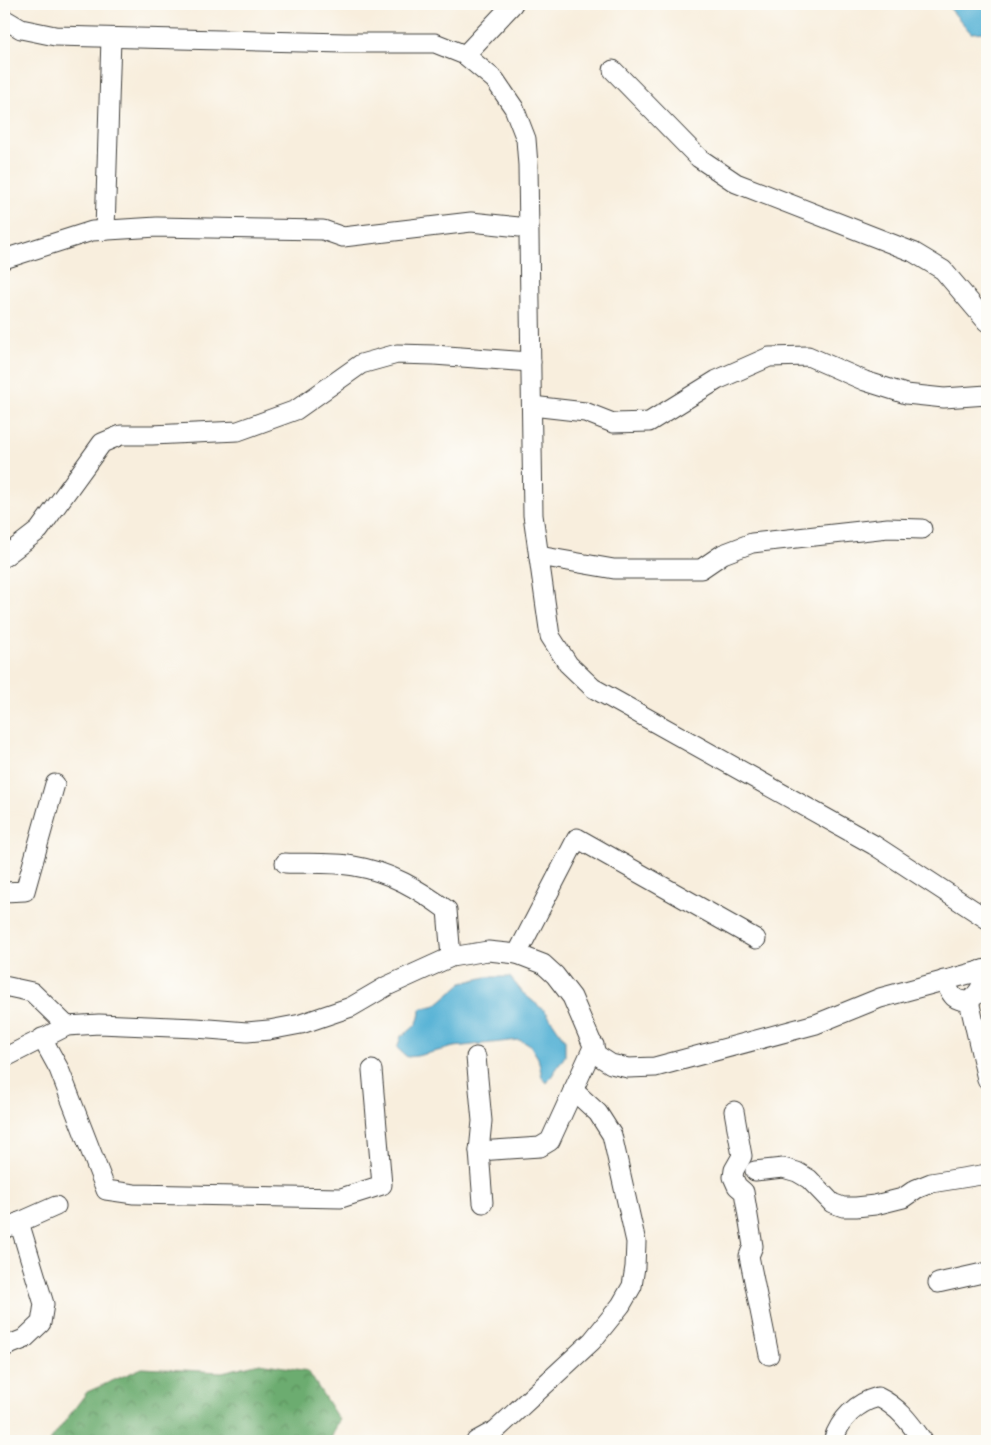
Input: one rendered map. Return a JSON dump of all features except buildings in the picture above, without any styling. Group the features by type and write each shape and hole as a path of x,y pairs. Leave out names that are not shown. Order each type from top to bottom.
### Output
{"street":[{"path":"465,55 513,4"},
{"path":"4,19 21,29 55,36 335,43 435,43 465,55 495,80 514,108 526,139 528,165 533,515 550,636 568,664 593,688 874,845 987,919"},
{"path":"105,230 111,38"},
{"path":"613,70 699,158 736,183 913,252 943,270 987,322"},
{"path":"4,260 92,231 105,230 157,227 323,230 343,237 471,222 529,228"},
{"path":"4,558 40,530 102,443 121,434 152,435 238,432 296,410 362,364 397,354 531,362"},
{"path":"532,406 584,412 613,423 649,422 717,380 769,357 808,356 865,381 906,394 944,398 987,396"},
{"path":"539,556 614,569 701,569 723,554 752,543 888,528 922,529"},
{"path":"4,892 25,891 55,784"},
{"path":"517,954 577,838 756,939"},
{"path":"285,863 353,866 380,872 413,886 448,910 450,957"},
{"path":"4,1058 67,1026 99,1024 247,1032 300,1024 351,1007 387,986 450,957 488,951 517,954 543,964 555,975 572,997 598,1055 611,1064 628,1068 656,1067 816,1024 880,998 944,980 985,970 979,993 969,1001 958,1001 952,996 944,980"},
{"path":"4,986 32,992 67,1026"},
{"path":"969,1001 987,1079"},
{"path":"42,1038 59,1069 106,1190 134,1194 341,1198 382,1185 372,1070"},
{"path":"479,1151 540,1147 550,1142 594,1045"},
{"path":"476,1057 482,1120 479,1151 483,1203"},
{"path":"476,1441 496,1430 592,1341 621,1306 632,1286 636,1242 612,1135 598,1113 573,1090"},
{"path":"734,1111 742,1156 734,1170 734,1177 737,1186 744,1192 753,1246 749,1256 769,1355"},
{"path":"742,1156 751,1161 755,1171 753,1189 744,1192"},
{"path":"755,1171 784,1168 797,1172 809,1179 832,1203 843,1207 856,1208 903,1198 916,1189 931,1183 987,1174"},
{"path":"4,1347 24,1339 41,1323 44,1304 11,1225 56,1206"},
{"path":"938,1283 987,1272"},
{"path":"833,1441 836,1431 848,1414 866,1400 878,1397 890,1402 906,1417 924,1441"}],"green space":[{"path":"260,1363 308,1371 339,1420 330,1441 50,1441 87,1392 142,1368 222,1372"}],"water":[{"path":"946,4 987,4 987,32 971,33"},
{"path":"486,977 510,977 523,993 546,1012 565,1040 565,1056 547,1083 542,1077 538,1058 530,1045 519,1040 454,1047 407,1057 397,1048 401,1036 412,1028 419,1019 420,1009 436,1005 462,983"}]}
